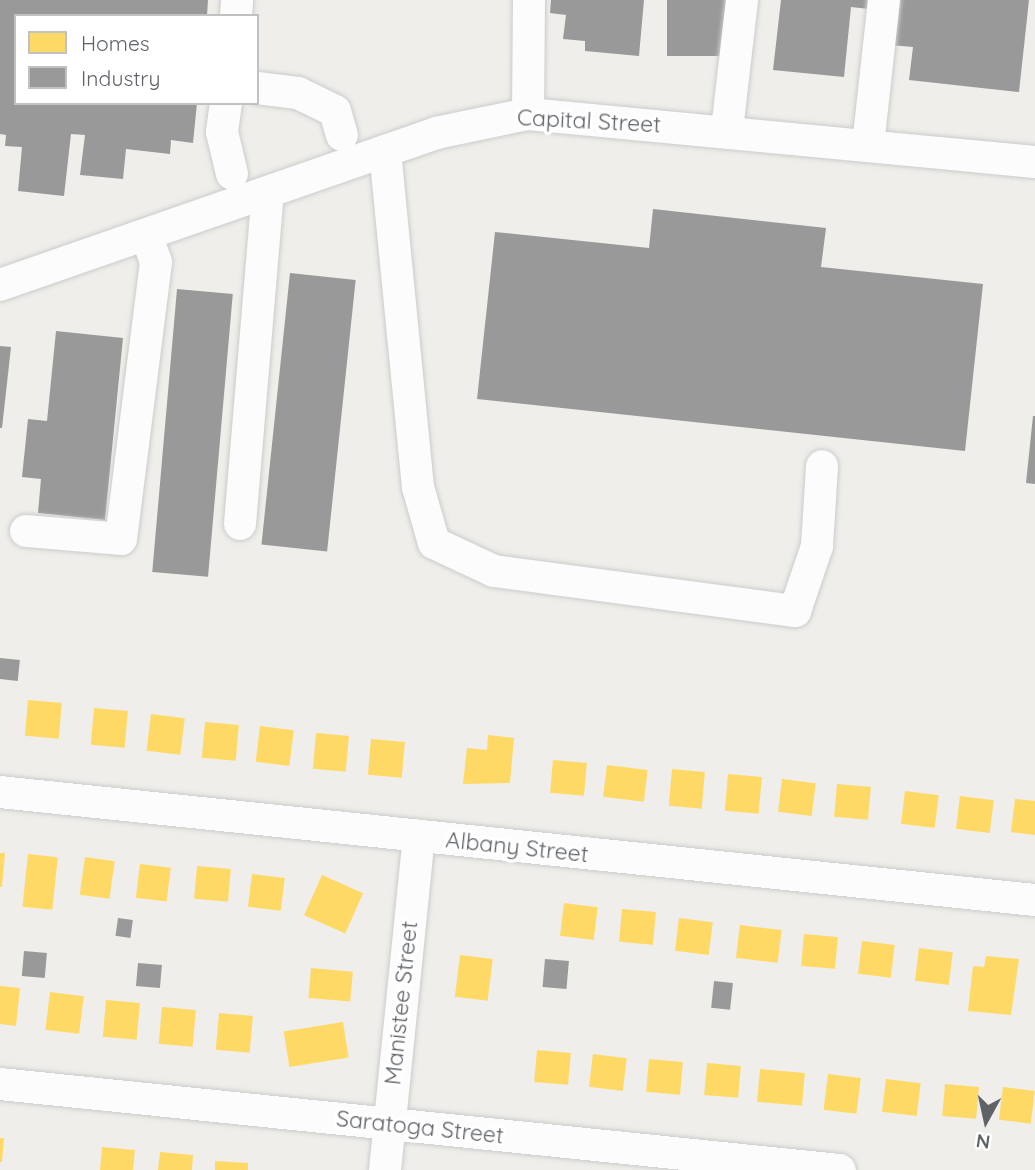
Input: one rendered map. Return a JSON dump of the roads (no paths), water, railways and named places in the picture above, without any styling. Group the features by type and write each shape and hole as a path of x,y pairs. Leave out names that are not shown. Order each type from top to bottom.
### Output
{"street":[{"path":"528,114 529,0"},
{"path":"727,130 741,0"},
{"path":"868,145 884,0"},
{"path":"259,88 298,93 335,111 342,135"},
{"path":"226,105 222,132 232,174"},
{"name":"Capital Street","path":"0,285 147,237 384,151 470,123 528,114 727,130 1035,162"},
{"path":"384,151 418,487 434,543 494,571 795,611 817,546 822,466"},
{"path":"240,524 268,194"},
{"path":"26,531 121,539 156,262 147,237"},
{"name":"Albany Street","path":"0,792 1035,901"},
{"name":"Manistee Street","path":"385,1170 419,836"},
{"name":"Saratoga Street","path":"0,1084 840,1170"}]}
